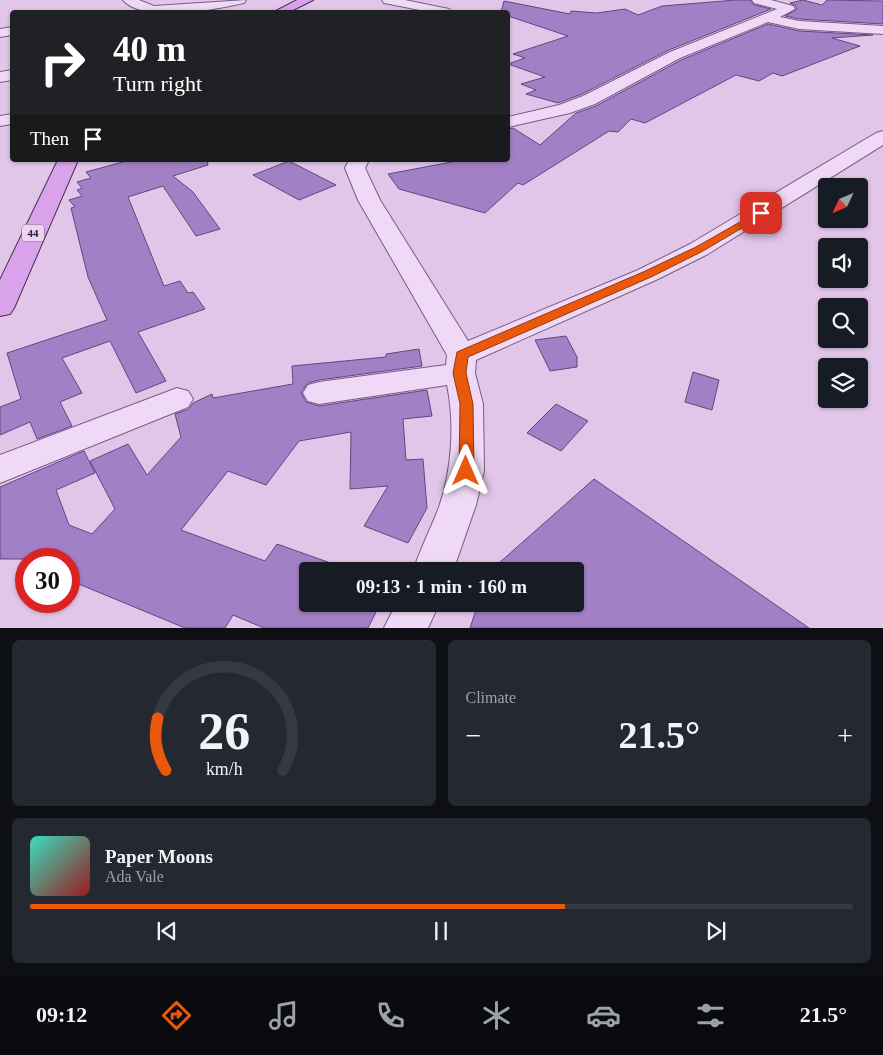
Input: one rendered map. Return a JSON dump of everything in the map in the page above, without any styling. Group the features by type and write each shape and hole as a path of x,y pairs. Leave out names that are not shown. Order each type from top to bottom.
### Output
{"main road":[{"path":"284,10 307,0"},
{"name":"44","path":"0,308 67,162"}],"street":[{"path":"129,0 152,10 196,7 240,0"},
{"path":"180,0 196,7"},
{"path":"388,0 436,10"},
{"path":"510,122 564,109 589,100 675,55 790,9 758,0"},
{"path":"766,18 799,25 883,30"},
{"path":"319,393 461,364 699,249 883,137"},
{"path":"358,162 355,168 369,200 461,364 467,404 466,471 458,505 436,562"},
{"path":"0,469 177,399"},
{"path":"405,628 414,612"}],"building":[{"path":"750,0 754,5 771,9 669,50 582,94 558,103 526,94 536,90 521,84 545,77 510,65 525,58 513,54 568,36 510,17 510,10 502,10 504,1 570,14 571,11 597,13 625,9 638,15 662,6"},
{"path":"803,0 822,5 827,0 883,1 883,24 799,19 785,16 797,9 795,5 790,3"},
{"path":"768,24 799,31 873,35 832,38 860,46 782,76 773,73 759,81 736,75 645,123 631,119 618,132 609,131 523,185 518,183 485,213 399,189 388,174 451,162 510,162 510,129 513,128 540,145 576,113 596,106 681,60"},
{"path":"123,162 207,162 208,165 173,176 193,192 220,229 196,236 163,186 128,197 164,286 180,281 188,293 193,292 205,309 138,332 166,381 136,393 110,341 62,358 82,393 60,402 72,426 37,439 30,422 0,435 0,407 21,399 7,353 107,320 88,277 71,208 75,207 69,200 82,196 77,190 82,188 77,182 91,178 86,172"},
{"path":"291,162 336,185 299,200 253,175"},
{"path":"566,336 577,357 577,367 550,371 535,340"},
{"path":"419,349 422,366 319,380 308,383 301,392 306,402 319,406 427,390 432,416 403,419 406,460 423,459 427,508 408,543 364,526 388,486 350,489 351,432 299,441 266,485 228,471 181,530 265,561 277,544 328,562 299,562 299,612 376,612 368,628 264,628 233,615 225,628 185,628 80,585 80,548 15,548 15,559 0,559 0,487 84,451 95,473 56,490 69,525 92,534 115,509 90,461 128,444 147,475 181,437 175,414 189,409 193,403 212,394 213,398 293,384 292,366 386,357 386,354"},
{"path":"693,372 719,380 712,410 685,402"},
{"path":"556,404 588,421 561,451 527,433"},
{"path":"594,479 809,628 470,628 475,612 584,612 584,562 500,562"}],"route":[{"path":"466,471 467,404 460,373 462,355 507,337 647,274 699,249 761,213"}]}
